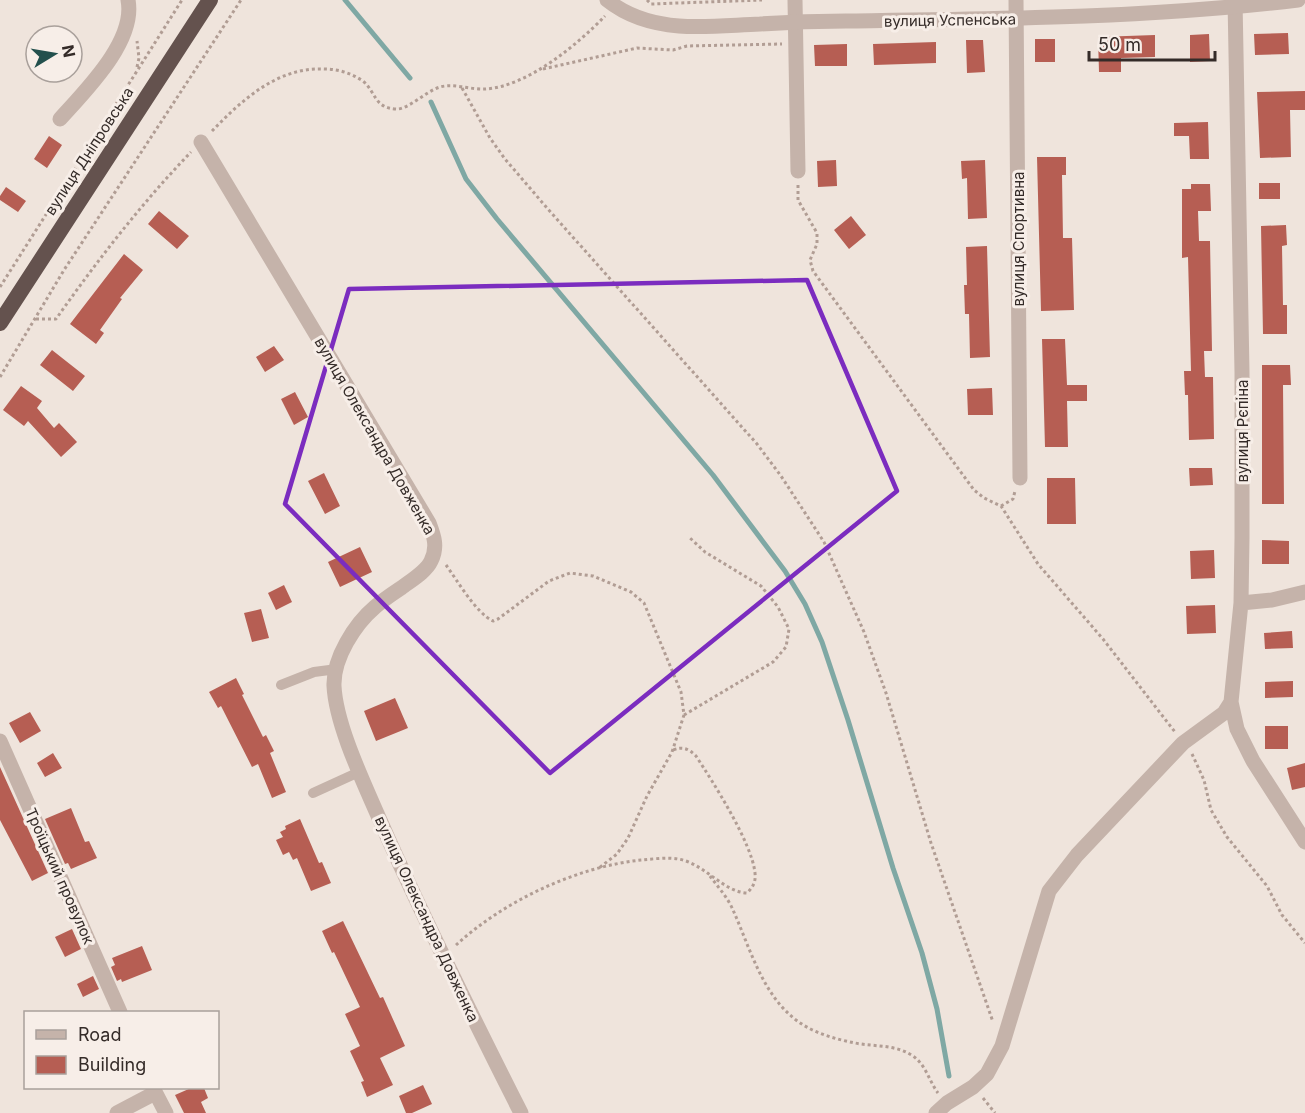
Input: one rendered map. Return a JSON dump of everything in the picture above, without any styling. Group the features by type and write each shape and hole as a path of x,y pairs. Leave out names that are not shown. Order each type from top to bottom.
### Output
{"highway":[{"name":"вулиця Дніпровська","path":"0,323 210,0"}],"street":[{"path":"60,119 81,96 122,40 130,10 128,0"},
{"path":"795,0 798,171"},
{"name":"вулиця Спортивна","path":"1016,0 1020,478"},
{"name":"вулиця Успенська","path":"611,3 636,17 680,26 716,26 796,21 1017,19 1298,0"},
{"name":"вулиця Рєпіна","path":"1235,4 1242,372 1241,603 1231,702 1237,729 1253,761 1305,842"},
{"name":"вулиця Олександра Довженка","path":"201,142 429,522 436,544 430,564 375,607 347,642 334,682 336,705 359,772 409,888 521,1113"},
{"path":"1241,603 1272,600 1305,592"},
{"path":"941,1108 973,1088 987,1074 1002,1046 1048,891 1077,855 1183,743 1224,713 1231,702"},
{"name":"Троїцький провулок","path":"0,741 120,1011"},
{"path":"117,1113 154,1090 166,1113"}],"lane":[{"path":"281,685 314,672 337,669"},
{"path":"313,793 359,772"}],"path":[{"path":"0,287 182,0"},
{"path":"0,377 64,270 241,0"},
{"path":"647,0 651,4 762,0"},
{"path":"539,70 586,35 611,3"},
{"path":"36,319 56,319 82,282 154,191 233,110 274,79 308,68 339,69 363,82 380,104 397,109 411,104 426,92 443,86 487,89 517,80 539,70 636,48 673,50 687,46 796,44"},
{"path":"462,88 490,138 505,159 757,444 824,542 864,632 886,693 931,843 1002,1046"},
{"path":"798,171 798,200 816,233 817,244 810,260 813,271 974,490 1001,506 1038,564 1103,639 1195,758 1204,780 1211,810 1227,837 1267,886 1282,915 1305,943"},
{"path":"684,715 773,662 786,646 789,629 778,607 761,586 705,552 690,538"},
{"path":"436,544 444,563 479,609 493,621 549,580 570,573 593,576 631,592 644,603 681,692 684,715 672,752 647,796 628,838 617,854 599,868"},
{"path":"447,963 455,945 495,914 564,880 617,863 677,858 694,863 741,893 747,893 753,887 755,872 750,854 708,774 691,750 679,748 672,752"},
{"path":"708,873 732,908 766,986 777,1002 796,1020 830,1037 857,1044 881,1045 913,1056 922,1065 938,1093 945,1098 941,1108"}],"highlighted area":[{"path":"807,280 897,491 550,773 285,504 349,289"}],"building":[{"path":"1288,33 1289,54 1255,55 1254,34"},
{"path":"1209,34 1210,61 1190,62 1190,35"},
{"path":"1155,35 1155,57 1121,58 1121,72 1099,72 1098,37"},
{"path":"1035,39 1055,39 1055,62 1035,62"},
{"path":"966,40 983,40 985,72 967,73"},
{"path":"936,42 936,63 874,65 873,44"},
{"path":"847,44 847,66 815,66 814,45"},
{"path":"1305,91 1305,110 1290,110 1291,157 1260,158 1257,92"},
{"path":"1208,122 1209,159 1190,159 1189,136 1174,136 1174,123"},
{"path":"49,136 62,145 47,168 34,159"},
{"path":"1037,157 1066,157 1066,175 1062,175 1063,238 1072,238 1074,310 1041,311"},
{"path":"836,160 837,186 818,187 817,161"},
{"path":"985,160 987,218 968,219 967,178 962,179 961,161"},
{"path":"1259,183 1280,183 1280,199 1259,199"},
{"path":"1191,184 1210,184 1211,211 1198,211 1199,241 1210,241 1212,351 1204,351 1205,377 1213,377 1214,439 1189,440 1188,395 1185,395 1184,371 1191,371 1188,257 1182,258 1182,189 1191,189"},
{"path":"6,187 26,201 18,212 0,200"},
{"path":"159,211 189,236 177,249 148,224"},
{"path":"851,216 866,235 849,249 834,230"},
{"path":"1286,225 1287,245 1282,246 1283,305 1287,305 1287,334 1263,334 1261,226"},
{"path":"987,246 990,357 970,358 969,314 965,314 966,247"},
{"path":"124,254 143,270 120,298 122,299 100,330 104,333 96,344 70,324"},
{"path":"1042,339 1065,339 1067,385 1087,385 1087,401 1067,401 1068,447 1045,447"},
{"path":"274,346 284,360 265,372 256,357"},
{"path":"52,350 85,376 73,391 40,365"},
{"path":"1262,365 1290,365 1291,385 1283,385 1284,504 1262,504"},
{"path":"21,386 42,401 37,408 54,428 59,423 77,442 61,457 28,421 24,426 3,410"},
{"path":"992,388 993,415 968,415 967,389"},
{"path":"295,392 308,417 294,425 281,399"},
{"path":"1189,468 1212,468 1213,485 1190,486"},
{"path":"324,473 340,506 325,514 308,481"},
{"path":"1047,478 1075,478 1076,524 1047,524"},
{"path":"1262,540 1289,541 1289,564 1262,564"},
{"path":"360,547 372,572 340,587 328,562"},
{"path":"1214,550 1215,578 1191,579 1190,551"},
{"path":"284,585 292,602 276,610 268,593"},
{"path":"1215,605 1216,633 1187,634 1186,606"},
{"path":"261,609 269,638 252,642 244,613"},
{"path":"1292,631 1293,648 1265,649 1264,633"},
{"path":"236,678 263,737 266,735 274,751 270,753 286,792 272,798 258,764 252,767 221,706 218,708 209,692"},
{"path":"1293,681 1293,697 1265,698 1265,682"},
{"path":"395,698 408,728 376,741 364,711"},
{"path":"30,712 41,731 20,743 9,723"},
{"path":"1265,726 1288,726 1288,749 1265,749"},
{"path":"53,753 62,768 45,777 37,763"},
{"path":"1305,763 1305,787 1292,790 1287,768"},
{"path":"0,767 48,873 32,881 0,820"},
{"path":"71,808 85,842 89,841 97,858 71,869 68,863 65,864 45,819"},
{"path":"300,819 319,863 322,862 331,883 311,891 297,858 293,860 289,852 283,855 276,840 283,837 280,832 286,829 285,826"},
{"path":"343,921 380,998 383,997 405,1046 380,1058 393,1085 367,1097 361,1082 364,1081 350,1051 360,1046 345,1014 360,1007 322,931"},
{"path":"72,929 81,949 65,957 55,937"},
{"path":"142,946 152,970 122,982 121,979 117,981 111,967 115,965 112,958"},
{"path":"93,976 99,989 83,997 77,984"},
{"path":"423,1085 432,1104 412,1113 406,1113 399,1096"},
{"path":"189,1089 204,1089 208,1098 201,1102 206,1113 184,1113 175,1095"}],"waterway":[{"path":"345,0 410,78"},
{"path":"431,102 466,179 497,219 713,475 785,571 805,604 822,642 922,953 937,1009 949,1076"}]}
